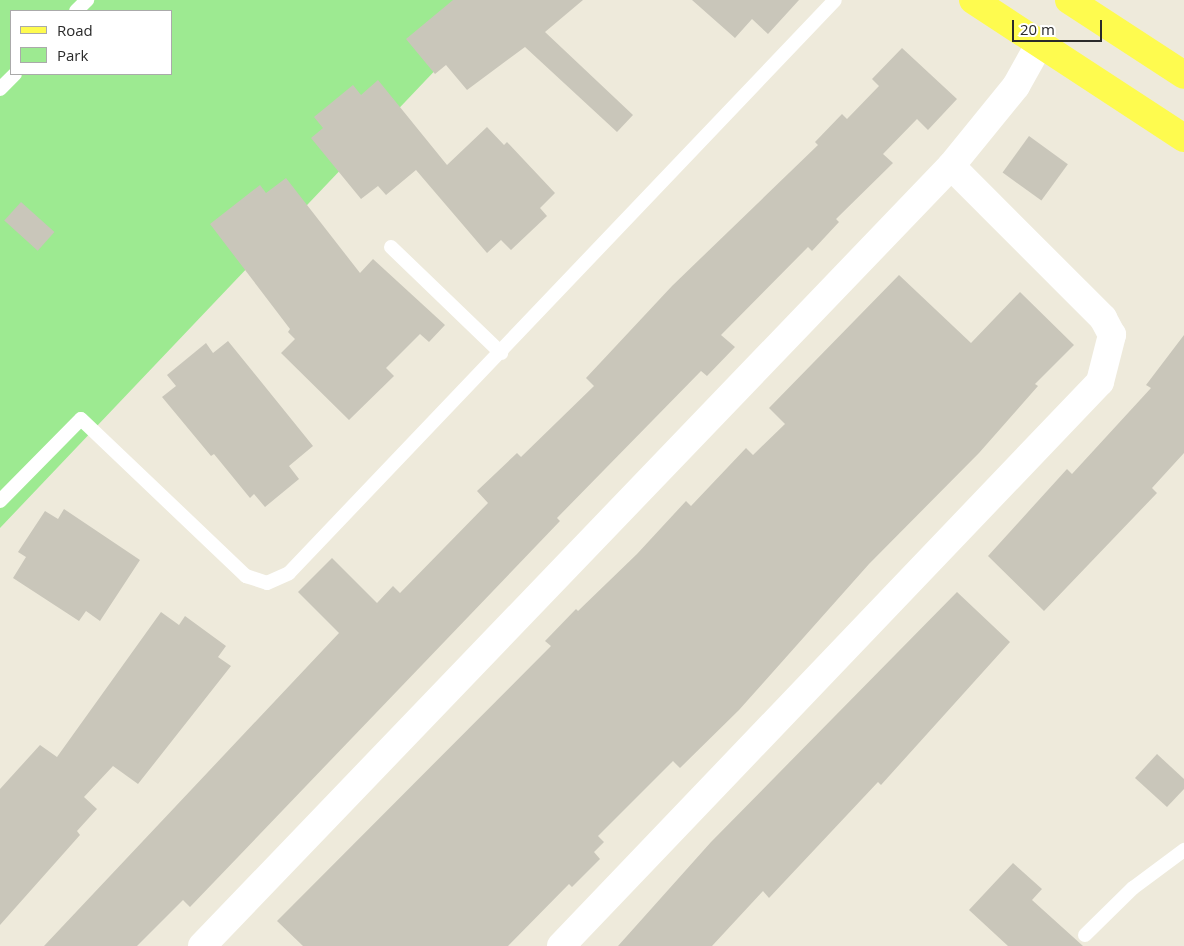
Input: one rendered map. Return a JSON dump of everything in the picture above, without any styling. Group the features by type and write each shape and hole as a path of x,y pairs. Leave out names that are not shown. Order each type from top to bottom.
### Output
{"main road":[{"path":"974,0 1184,138"},
{"path":"1069,0 1184,76"}],"street":[{"path":"202,946 951,166 1016,86 1040,43"},
{"path":"560,946 1100,382 1112,335 1104,318 951,166"}],"lane":[{"path":"77,10 87,0"},
{"path":"0,501 81,419 226,560 246,576 267,583 289,573 836,0"},
{"path":"0,89 14,75"},
{"path":"391,247 501,353"},
{"path":"1085,935 1132,888 1184,850"}],"green space":[{"path":"0,0 502,0 0,528"}],"building":[{"path":"453,0 583,0 545,32 633,115 617,132 525,47 467,90 446,65 435,74 406,39"},
{"path":"692,0 799,0 768,34 752,19 735,38"},
{"path":"902,48 957,99 928,130 917,119 883,154 893,163 836,219 839,222 812,251 808,247 721,335 735,347 707,376 701,371 557,518 560,521 190,907 183,900 137,946 44,946 339,633 298,592 332,558 377,603 393,586 400,593 488,503 477,491 517,453 521,457 594,386 586,378 672,286 818,145 815,142 842,114 847,119 879,86 872,79"},
{"path":"378,80 447,165 487,127 504,145 507,142 555,193 540,208 547,216 511,250 501,240 487,253 416,170 386,195 378,186 361,199 311,138 323,128 314,117 353,85 361,95"},
{"path":"1029,136 1068,164 1041,201 1003,172"},
{"path":"286,178 360,273 373,259 445,325 429,342 420,334 386,368 394,376 349,420 281,353 295,339 288,332 290,329 210,224 260,185 266,193"},
{"path":"21,202 54,232 38,251 4,221"},
{"path":"899,275 971,343 1020,292 1074,345 1035,384 1038,386 979,453 869,564 739,710 680,768 673,761 598,836 604,842 594,852 600,859 572,887 569,884 508,946 303,946 277,921 551,646 545,641 576,609 578,611 637,554 686,501 691,506 746,448 753,455 785,424 769,408"},
{"path":"1184,335 1184,453 1152,488 1157,493 1044,611 988,556 1067,469 1072,474 1151,388 1146,385"},
{"path":"228,341 313,446 289,466 299,479 265,507 254,494 250,498 214,454 211,456 162,397 176,386 167,375 206,343 213,353"},
{"path":"64,509 140,560 100,621 86,611 79,621 13,578 26,557 18,552 45,511 58,519"},
{"path":"957,592 1010,642 881,785 878,782 769,898 763,891 712,946 618,946 711,842"},
{"path":"161,612 179,625 185,616 226,646 218,657 231,666 138,784 113,766 84,797 97,809 77,831 80,835 0,925 0,789 40,745 57,757"},
{"path":"1157,754 1184,779 1184,789 1167,807 1135,778"},
{"path":"1013,863 1042,889 1032,900 1083,946 1008,946 969,910"}]}
